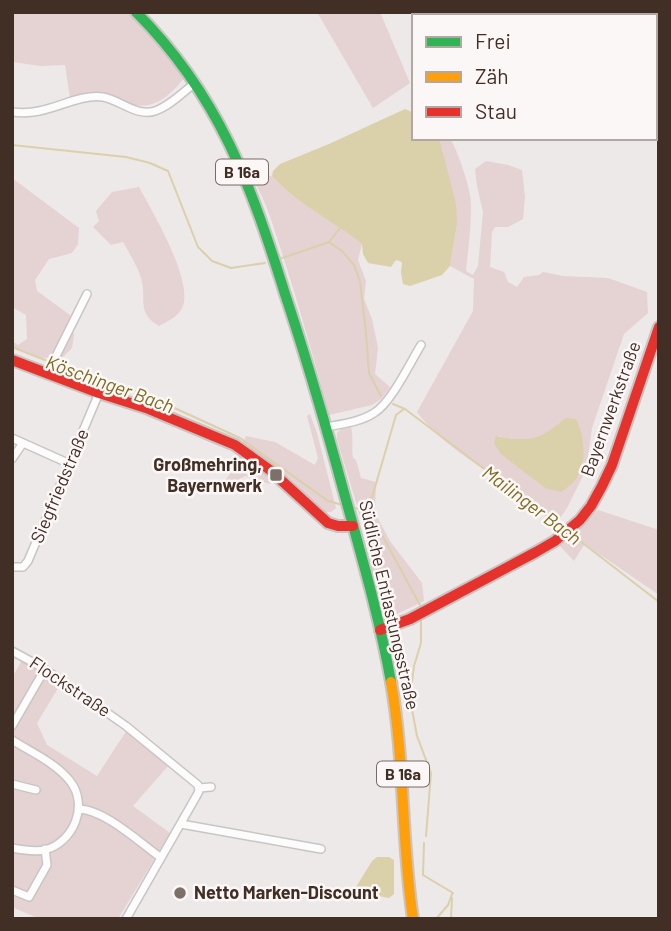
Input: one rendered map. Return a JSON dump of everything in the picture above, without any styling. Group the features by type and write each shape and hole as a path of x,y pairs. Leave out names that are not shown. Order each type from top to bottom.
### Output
{"main road":[{"name":"B 16a","path":"136,12 176,56 195,83 215,115 244,177 281,279 326,427"},
{"name":"Bayernwerkstraße","path":"380,630 410,619 555,541 580,520 591,506 612,465 658,330"},
{"path":"12,360 184,423 235,446 270,470 328,523 353,526"},
{"name":"Südliche Entlastungsstraße","path":"326,427 392,684 400,733 407,874 413,919"}],"street":[{"path":"12,112 38,112 79,100 102,97 136,111 156,111 195,83"},
{"path":"48,371 87,294"},
{"path":"326,427 377,412 389,399 421,345"},
{"name":"Siegfriedstraße","path":"12,567 19,568 26,564 99,393"},
{"path":"12,438 70,464"},
{"path":"12,459 23,443"},
{"name":"Flockstraße","path":"12,651 45,668 126,726 199,788"},
{"path":"12,726 45,668"},
{"path":"12,740 62,773 71,782 78,809 69,835 61,842 37,851 12,848"},
{"path":"12,785 36,790"},
{"path":"126,919 198,795 199,788 211,787"},
{"path":"78,809 91,810 103,816 160,857"},
{"path":"181,824 321,849"},
{"path":"12,890 29,897 46,868 45,849"}],"shaded area":[{"path":"12,12 128,12 163,50 184,78 173,91 153,104 137,105 97,93 70,98 65,65 41,66 12,62"},
{"path":"317,12 380,12 410,83 373,108"},
{"path":"405,109 412,112 412,140 440,140 456,204 457,224 450,266 442,275 410,286 403,284 402,262 396,260 391,267 368,263 362,244 304,204 272,176 280,164"},
{"path":"430,140 451,140 467,181 471,213 466,271 473,275 478,266 483,212 475,169 486,161 522,170 525,197 523,219 508,227 495,227 492,232 490,267 504,272 508,282 517,287 524,277 543,272 563,276 608,278 647,292 648,313 624,334 592,428 586,470 558,521 465,457 417,412 473,311 474,279 450,266 457,224","holes":["565,418 545,488 528,474 497,436 534,438"]},
{"path":"256,174 272,176 304,204 362,244 358,260 366,281 364,299 372,319 378,348 375,374 390,387 381,399 372,405 329,415 301,313 272,224 251,178"},
{"path":"12,178 79,228 78,244 72,253 49,259 35,280 37,291 70,315 74,335 72,348 63,357 42,358 12,348 12,341 18,345 27,339 26,315 12,307"},
{"path":"139,187 171,248 183,284 184,299 181,310 174,318 159,326 145,311 141,277 123,242 111,245 93,227 99,221 96,211 112,192"},
{"path":"310,414 336,508 331,512 325,512 291,479 243,443 246,436 275,442 315,465 318,458 307,416"},
{"path":"565,418 576,419 583,440 583,455 578,476 562,492 545,488 501,454 494,443 496,436 533,438"},
{"path":"345,425 351,427 353,458 361,478 376,482 375,513 390,541 422,583 424,601 397,614 387,612 383,605 370,563 366,536 337,439 337,433"},
{"path":"240,455 271,479 270,484 245,476 221,489"},
{"path":"598,510 659,530 659,595 589,547 584,545 574,561 559,545"},
{"path":"22,660 60,685 37,723 47,745 97,776 127,730 168,766 133,806 170,833 118,919 40,919 12,907 12,678"},
{"path":"377,857 394,860 394,894 389,898 358,892 356,887"}],"waterway":[{"name":"Mailinger Bach","path":"12,145 126,157 168,171 198,247 212,261 231,268 265,263"},
{"path":"330,241 340,228"},
{"name":"Mailinger Bach","path":"282,258 329,242 342,251 354,265 360,281 369,373 381,396"},
{"name":"Köschinger Bach","path":"12,347 50,362"},
{"name":"Köschinger Bach","path":"55,365 98,383 144,394 240,438 328,501 343,505"},
{"name":"Mailinger Bach","path":"393,404 405,409 564,529"},
{"name":"Köschinger Bach","path":"371,501 396,415 404,409"},
{"name":"Köschinger Bach","path":"355,508 369,511 420,605"},
{"name":"Mailinger Bach","path":"571,534 659,602"},
{"name":"Köschinger Bach","path":"421,619 421,643 414,666 410,699 417,736 431,773 426,836"},
{"name":"Köschinger Bach","path":"424,843 423,875 453,893"},
{"path":"436,919 448,905 452,894"},
{"name":"Köschinger Bach","path":"451,919 452,898"}],"traffic: fast":[{"path":"136,12 165,43 190,76 211,109 245,179 299,337 331,445 373,601 391,682"}],"traffic: slow":[{"path":"391,682 399,741 406,860 413,919"}],"traffic: jam":[{"path":"380,630 410,619 536,552 555,541 580,520 591,506 612,465 659,327"},
{"path":"12,360 146,408 235,445 270,470 328,523 353,526"}],"place":[{"name":"Großmehring, Bayernwerk","path":"276,475"},
{"name":"Netto Marken-Discount","path":"180,893"}]}
